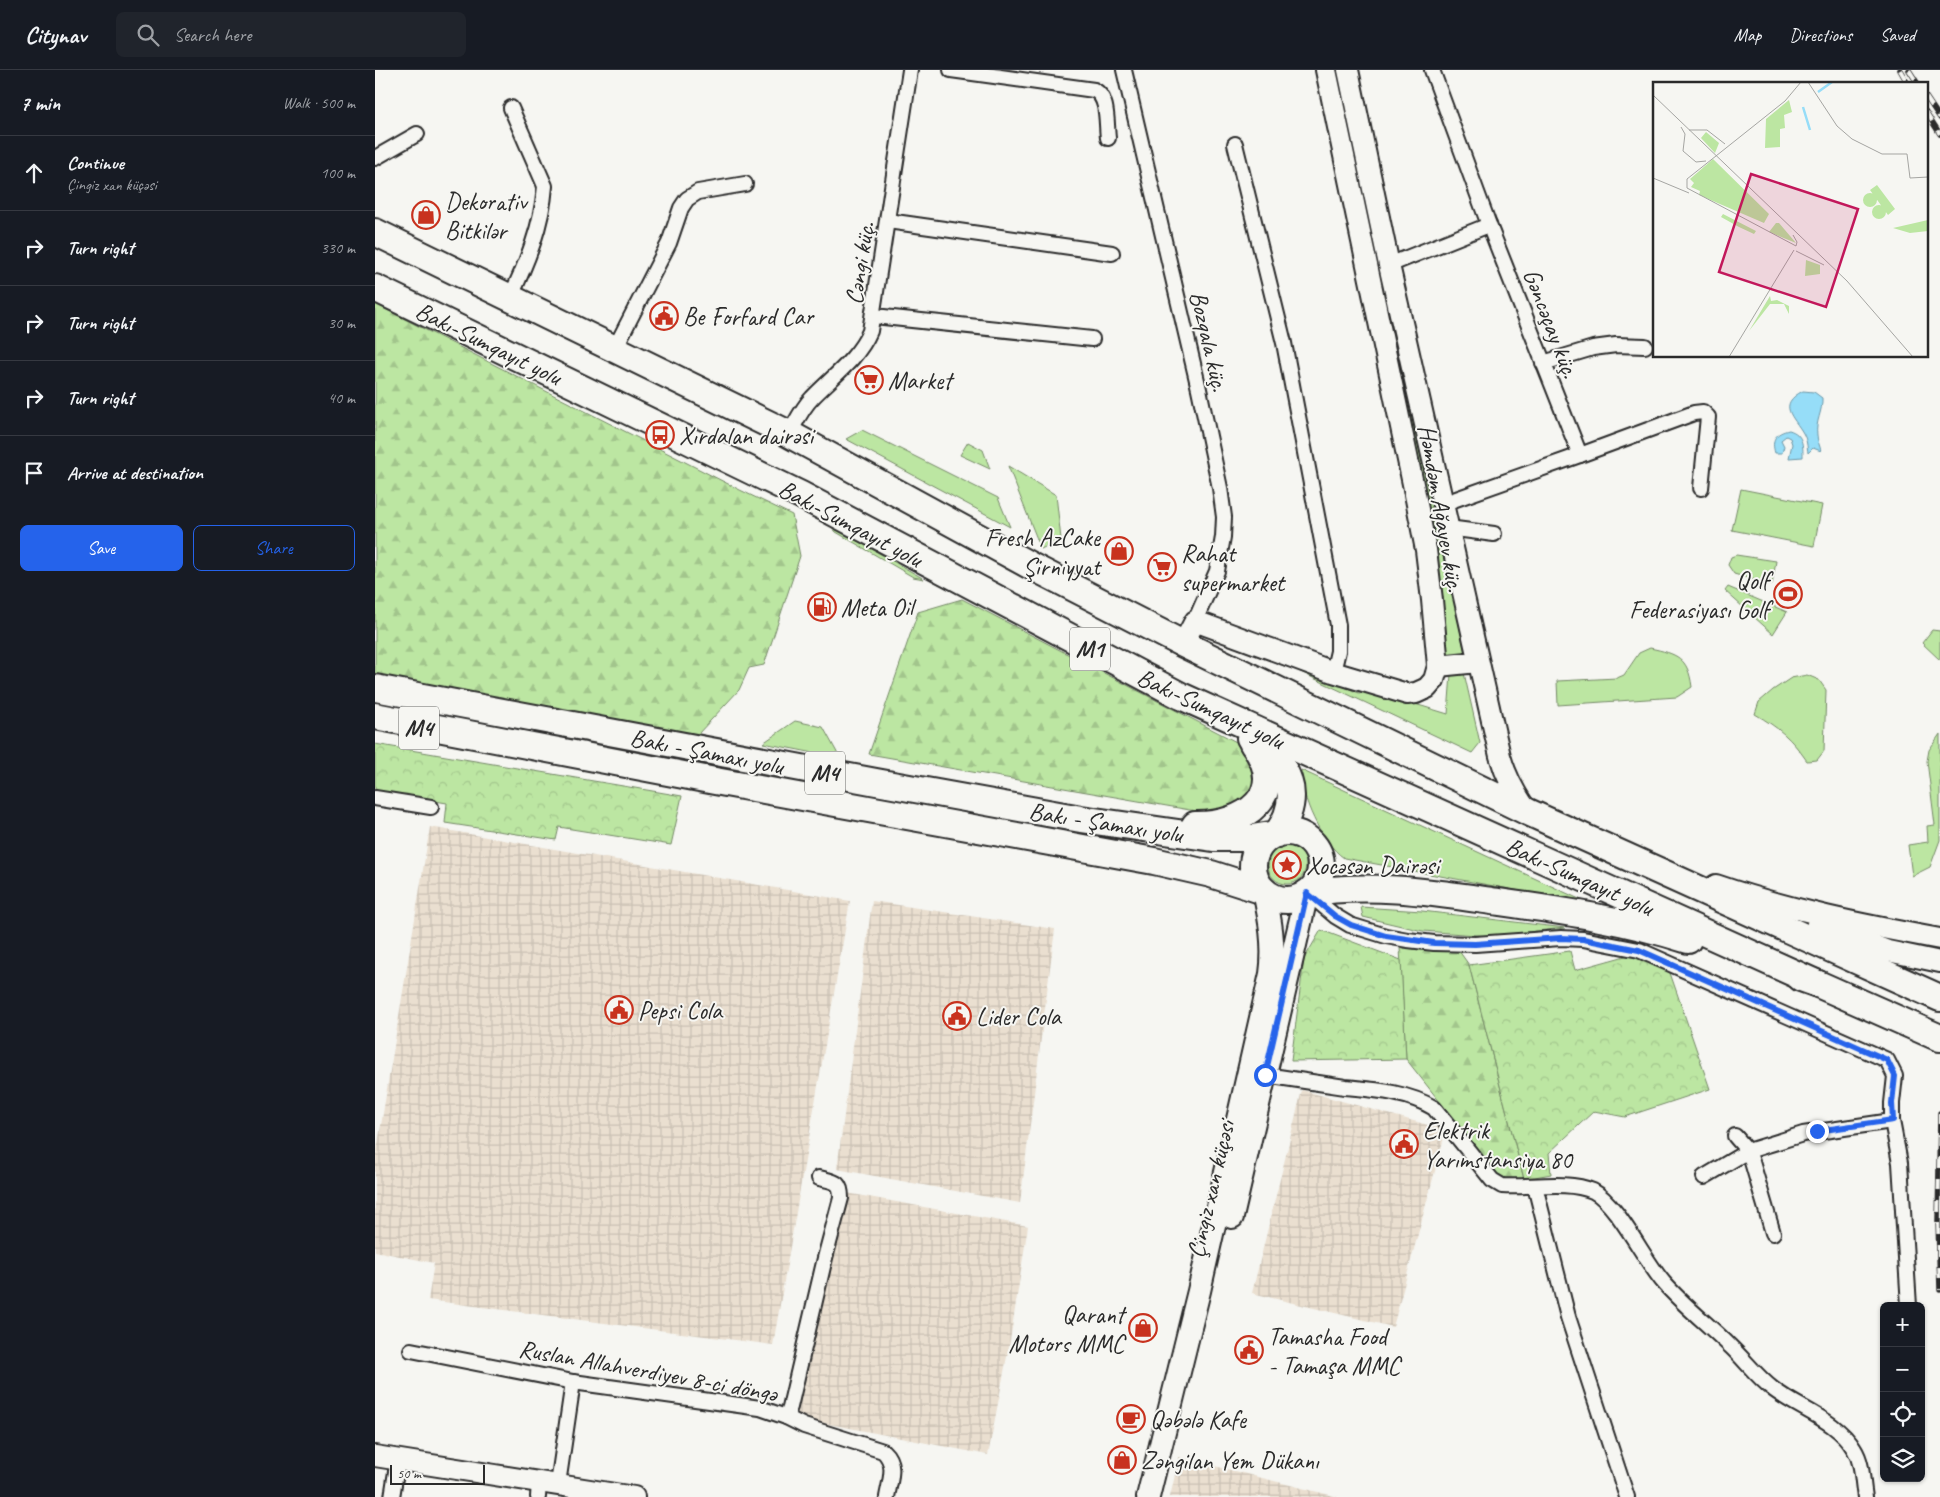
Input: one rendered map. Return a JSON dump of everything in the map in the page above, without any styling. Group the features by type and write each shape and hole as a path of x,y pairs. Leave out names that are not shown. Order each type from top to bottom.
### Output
{"highway":[{"name":"Bakı-Sumqayıt yolu","path":"375,232 789,434 1023,561 1183,644 1528,812 1617,852 1906,968 1940,998"},
{"name":"Bakı-Sumqayıt yolu","path":"375,288 801,496 1181,696 1818,984"},
{"name":"Bakı - Şamaxı yolu","path":"375,688 1081,819 1213,838 1244,839 1277,834"},
{"path":"1181,696 1272,753 1286,771 1289,784 1290,808 1287,818 1277,834"},
{"name":"Bakı - Şamaxı yolu","path":"375,716 463,734 1154,861 1211,874 1264,891"},
{"name":"Bakı - Şamaxı yolu","path":"375,723 463,734"},
{"path":"1081,819 1208,825 1221,824 1242,816 1259,801 1265,791 1267,781 1266,771 1259,752 1248,737"},
{"path":"1307,893 1317,881 1320,873 1320,858 1313,844 1300,835 1285,832 1277,834 1262,843 1254,859 1255,876 1264,891 1276,898 1289,899 1307,893 1330,889 1365,888 1417,891 1558,910 1632,924 1669,934 1818,984 1940,1038"}],"main road":[{"name":"Çingiz xan küçəsi","path":"1148,1497 1216,1216 1271,974 1273,958 1272,937 1264,891"},
{"name":"Çingiz xan küçəsi","path":"1163,1497 1213,1295 1307,893"}],"street":[{"name":"Cəngi küç.","path":"789,434 810,400 852,359 866,342 874,316 910,70"},
{"path":"951,70 1099,92 1103,100 1108,138"},
{"name":"Bozqala küç.","path":"1124,70 1199,388 1223,507 1223,537 1217,572 1195,621"},
{"name":"Həmdəm Ağayev küç.","path":"1195,621 1333,672 1407,694 1416,693 1427,688 1434,680 1438,666 1437,634 1424,541 1326,70"},
{"path":"1348,70 1389,265 1478,662 1505,773 1513,792 1528,812"},
{"name":"Gəncəçay küç.","path":"1432,70 1489,225 1580,455"},
{"path":"510,298 532,247 544,199 545,186 511,108"},
{"path":"375,158 417,134"},
{"path":"1235,144 1284,343 1338,625 1338,651 1333,672"},
{"path":"615,348 669,243 681,208 687,199 698,192 745,184"},
{"path":"888,221 1112,252"},
{"path":"1389,265 1489,225"},
{"path":"874,316 1092,339"},
{"path":"1543,363 1593,348 1616,345 1645,346"},
{"path":"1442,504 1694,413 1703,412 1708,417 1701,488"},
{"path":"1448,528 1494,534"},
{"path":"1183,644 1195,621"},
{"path":"1438,666 1478,662"},
{"path":"375,798 431,807"},
{"path":"1617,852 1750,897 1859,941 1906,968 1940,962"},
{"path":"1307,893 1335,916 1351,925 1386,936 1434,943 1475,944 1561,938 1583,939 1639,950 1887,1060 1895,1076 1892,1103 1893,1120 1900,1164 1909,1302"},
{"path":"1750,897 1858,923 1940,939"},
{"path":"1265,1075 1346,1087 1373,1088 1425,1102 1446,1120 1492,1180 1502,1186 1578,1187 1592,1191 1604,1199 1653,1270 1759,1377 1781,1395 1839,1430 1854,1449 1859,1460 1865,1497"},
{"path":"1704,1176 1748,1151 1817,1131 1893,1120"},
{"path":"1735,1136 1748,1151 1773,1233"},
{"path":"786,1417 841,1198 841,1188 837,1183 819,1178"},
{"path":"1535,1186 1568,1317 1627,1497"},
{"name":"Ruslan Allahverdiyev 8-ci döngə","path":"411,1350 573,1382 760,1408 786,1417 804,1426 883,1452 890,1458 892,1464 887,1497"},
{"path":"545,1488 573,1382"},
{"path":"375,1456 545,1488 634,1497"},
{"path":"392,1497 398,1460"}],"shaded area":[{"name":"Pepsi Cola","path":"430,827 850,901 773,1345 428,1300 434,1263 375,1251 375,1162"},
{"name":"Lider Cola","path":"872,901 1055,929 1020,1203 837,1169"},
{"path":"1302,1090 1446,1130 1393,1327 1252,1293"},
{"path":"847,1193 1028,1226 1010,1341 988,1455 793,1417"},
{"path":"1179,1457 1338,1497 1170,1497"}],"green space":[{"path":"1333,70 1343,70 1466,658 1446,659"},
{"path":"375,304 792,515 800,556 764,665 749,668 739,690 697,735 375,680"},
{"path":"862,430 998,498 1010,527 846,439"},
{"path":"968,442 983,450 990,469 960,455"},
{"path":"1008,466 1056,495 1061,539 1041,549"},
{"path":"1741,489 1822,505 1814,546 1732,530"},
{"path":"830,525 924,579 913,577 836,532"},
{"path":"1736,555 1776,561 1772,585 1734,574 1728,565 1731,557"},
{"path":"1728,587 1787,612 1773,634 1725,591"},
{"path":"962,599 1244,746 1259,782 1243,805 1207,813 869,754 918,612"},
{"path":"1932,630 1940,631 1940,660 1922,643"},
{"path":"1237,642 1359,693 1372,691 1448,714 1451,674 1464,673 1480,743 1472,753"},
{"path":"1650,648 1667,652 1680,658 1688,669 1692,687 1677,697 1558,705 1557,681 1617,678 1624,675 1639,653"},
{"path":"1807,675 1819,680 1826,690 1824,751 1817,760 1807,761 1784,734 1755,714 1759,702 1773,690 1791,678"},
{"path":"795,721 823,727 840,758 763,743"},
{"path":"1940,734 1940,840 1930,867 1912,876 1908,845 1928,842 1927,826 1935,825 1927,761 1929,750"},
{"path":"375,744 682,796 671,845 559,827 556,840 445,823 447,803 375,791"},
{"path":"1301,770 1590,904 1344,858 1320,831 1304,793"},
{"name":"Xocəsən Dairəsi","path":"1287,846 1294,847 1300,852 1305,858 1305,872 1300,878 1294,883 1287,884 1280,883 1274,878 1269,872 1268,865 1269,858 1274,852 1280,847"},
{"path":"1361,907 1422,911 1565,928 1490,936 1423,931 1363,917"},
{"path":"1321,930 1401,960 1406,1059 1291,1061 1304,959"},
{"path":"1400,948 1459,951 1469,965 1524,1179 1500,1178 1406,1059"},
{"path":"1570,951 1575,970 1636,953 1669,970 1710,1089 1625,1117 1594,1111 1549,1153 1551,1174 1524,1179 1469,965"}],"water":[{"path":"1803,391 1814,392 1822,398 1817,430 1817,439 1821,451 1813,448 1808,453 1804,436 1789,411 1790,401"},
{"path":"1789,430 1800,437 1803,457 1789,458 1792,444 1790,438 1786,436 1781,440 1784,446 1782,453 1775,453 1775,438 1780,433"}],"railway":[{"path":"1900,70 1907,82"},
{"path":"1909,70 1917,82"},
{"path":"1927,98 1940,118"},
{"path":"1927,114 1940,134"},
{"path":"1940,1113 1938,1221 1940,1290"}],"place":[{"name":"Dekorativ Bitkilər","path":"426,215"},
{"name":"Be Forfard Car","path":"664,316"},
{"name":"Market","path":"869,380"},
{"name":"Xırdalan dairəsi","path":"660,435"},
{"name":"Fresh AzCake Şirniyyat","path":"1119,551"},
{"name":"Rahat supermarket","path":"1162,567"},
{"name":"Qolf Federasiyası Golf","path":"1788,594"},
{"name":"Meta Oil","path":"822,607"},
{"name":"Xocəsən Dairəsi","path":"1287,865"},
{"name":"Pepsi Cola","path":"619,1010"},
{"name":"Lider Cola","path":"957,1016"},
{"name":"Elektrik Yarımstansiya 80","path":"1404,1144"},
{"name":"Qarant Motors MMC","path":"1143,1328"},
{"name":"Tamasha Food - Tamaşa MMC","path":"1249,1350"},
{"name":"Qəbələ Kafe","path":"1131,1419"},
{"name":"Zəngilan Yem Dükanı","path":"1122,1460"}],"route":[{"path":"1265,1075 1307,893 1335,916 1351,925 1386,936 1408,940 1475,944 1561,938 1611,943 1639,950 1657,956 1717,985 1887,1060 1895,1076 1892,1103 1893,1120 1817,1131"}]}
